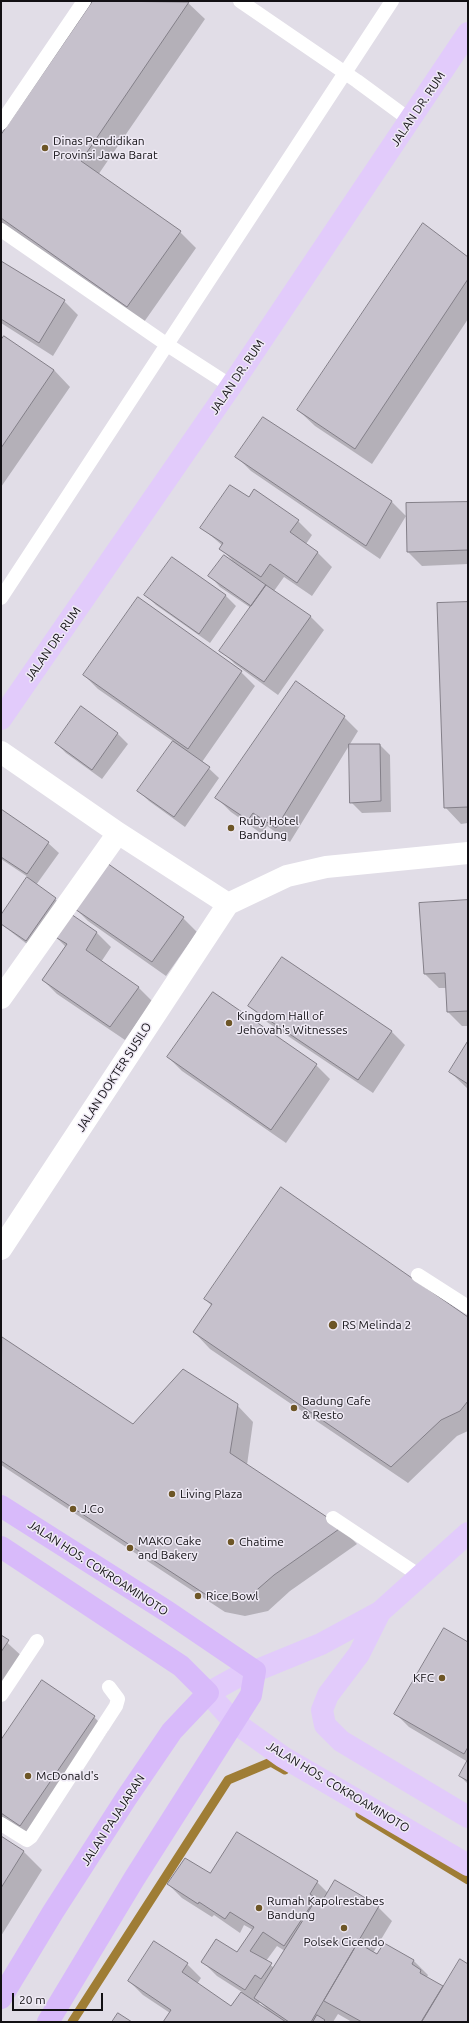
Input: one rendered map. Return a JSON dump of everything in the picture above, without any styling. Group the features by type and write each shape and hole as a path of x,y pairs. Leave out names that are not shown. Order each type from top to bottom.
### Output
{"highway":[{"name":"JALAN HOS. COKROAMINOTO","path":"1,1506 168,1612 255,1671"},
{"name":"JALAN HOS. COKROAMINOTO","path":"1,1547 181,1666 208,1693"},
{"path":"48,2022 134,1879 251,1695 255,1671"},
{"name":"JALAN PAJAJARAN","path":"1,1998 53,1912 172,1731 208,1693"}],"main road":[{"name":"JALAN DR. RUM","path":"1,719 231,386 468,33"},
{"name":"JALAN PAJAJARAN","path":"208,1693 237,1677 321,1644 380,1612 468,1533"},
{"path":"380,1612 359,1654 328,1695 322,1710 325,1725 341,1741 468,1817"},
{"name":"JALAN HOS. COKROAMINOTO","path":"208,1693 234,1722 283,1757 468,1865"}],"street":[{"path":"1,752 118,833 228,904 287,876 326,867 468,853"},
{"path":"1,998 118,833"},
{"name":"JALAN DOKTER SUSILO","path":"1,1249 228,904"}],"lane":[{"path":"1,123 84,1"},
{"path":"240,1 343,73 358,81 410,120"},
{"path":"1,598 343,73 392,1"},
{"path":"1,230 166,344 231,386"},
{"path":"418,1275 468,1307"},
{"path":"333,1518 420,1576"},
{"path":"1,1695 37,1641"},
{"path":"1,1824 27,1840 31,1837 116,1706 118,1699 110,1687"}],"building":[{"name":"Dinas Pendidikan Provinsi Jawa Barat","path":"93,1 189,2 81,161 181,231 127,307 1,218 1,135"},
{"path":"423,223 468,257 468,279 355,449 297,410"},
{"path":"1,261 65,300 39,343 1,319"},
{"path":"4,336 54,370 1,448 1,340"},
{"path":"263,417 392,501 366,546 235,457"},
{"path":"230,485 249,497 254,489 299,520 290,532 318,552 297,583 270,564 261,577 219,549 223,543 200,528"},
{"path":"468,502 468,550 407,552 406,503"},
{"path":"224,555 266,585 251,606 208,576"},
{"path":"172,557 226,595 199,634 144,595"},
{"path":"266,585 311,616 264,682 219,651"},
{"path":"138,597 242,671 188,749 83,675"},
{"path":"468,602 468,807 444,808 437,603"},
{"path":"296,681 345,716 276,828 253,813 248,820 215,798"},
{"path":"81,706 118,733 92,770 55,743"},
{"path":"173,741 210,767 174,817 137,791"},
{"path":"349,744 380,744 381,801 350,803"},
{"path":"1,809 49,842 27,874 1,857"},
{"path":"104,861 184,917 152,962 72,907"},
{"path":"27,877 56,898 26,941 1,924 1,915"},
{"path":"468,900 468,1011 447,1012 445,973 424,974 419,903"},
{"path":"68,912 97,932 86,950 139,987 110,1027 42,980 67,944 52,935"},
{"path":"282,957 392,1031 358,1080 248,1006"},
{"path":"213,992 317,1064 271,1130 167,1057"},
{"path":"468,1041 468,1084 449,1072"},
{"name":"RS Melinda 2","path":"281,1187 468,1317 468,1401 460,1411 441,1420 391,1467 193,1332 212,1304 204,1299"},
{"name":"Living Plaza","path":"2,1337 133,1424 183,1369 238,1404 230,1453 342,1527 274,1575 251,1595 240,1599 228,1600 208,1596 1,1461"},
{"name":"KFC","path":"444,1628 468,1642 468,1747 464,1754 394,1714"},
{"path":"1,1635 9,1640 1,1652"},
{"name":"McDonald's","path":"42,1680 95,1716 20,1826 1,1813 1,1740"},
{"path":"468,1759 468,1781 459,1776"},
{"name":"Rumah Kapolrestabes Bandung","path":"237,1832 318,1881 310,1894 316,1898 284,1946 263,1932 250,1951 272,1963 261,1979 255,1975 245,1990 201,1962 216,1939 237,1952 254,1927 230,1912 225,1919 167,1884 185,1858 210,1873"},
{"path":"1,1836 24,1851 1,1888"},
{"path":"335,1880 379,1906 311,2022 289,2022 254,1998 315,1901 320,1904"},
{"path":"154,1941 188,1963 182,1972 231,2006 241,1992 286,2022 163,2022 171,2010 128,1981"},
{"path":"358,1943 377,1954 384,1943 414,1960 412,1964 421,1970 420,1973 443,1986 421,2022 362,2022 324,2001"},
{"path":"460,1959 468,1964 468,2022 422,2022"},
{"path":"118,2013 132,2022 112,2022"},
{"path":"317,2015 325,2020 323,2022 313,2022"}],"waterway":[{"path":"72,2022 228,1780 271,1762 285,1770"},
{"path":"360,1814 468,1880"}],"place":[{"name":"Dinas Pendidikan Provinsi Jawa Barat","path":"45,148"},
{"name":"Ruby Hotel Bandung","path":"231,828"},
{"name":"Kingdom Hall of Jehovah's Witnesses","path":"229,1023"},
{"name":"RS Melinda 2","path":"333,1325"},
{"name":"Badung Cafe & Resto","path":"294,1408"},
{"name":"Living Plaza","path":"172,1494"},
{"name":"J.Co","path":"73,1509"},
{"name":"Chatime","path":"231,1542"},
{"name":"MAKO Cake and Bakery","path":"130,1548"},
{"name":"Rice Bowl","path":"198,1596"},
{"name":"KFC","path":"442,1678"},
{"name":"McDonald's","path":"28,1776"},
{"name":"Rumah Kapolrestabes Bandung","path":"259,1908"},
{"name":"Polsek Cicendo","path":"344,1928"}]}
